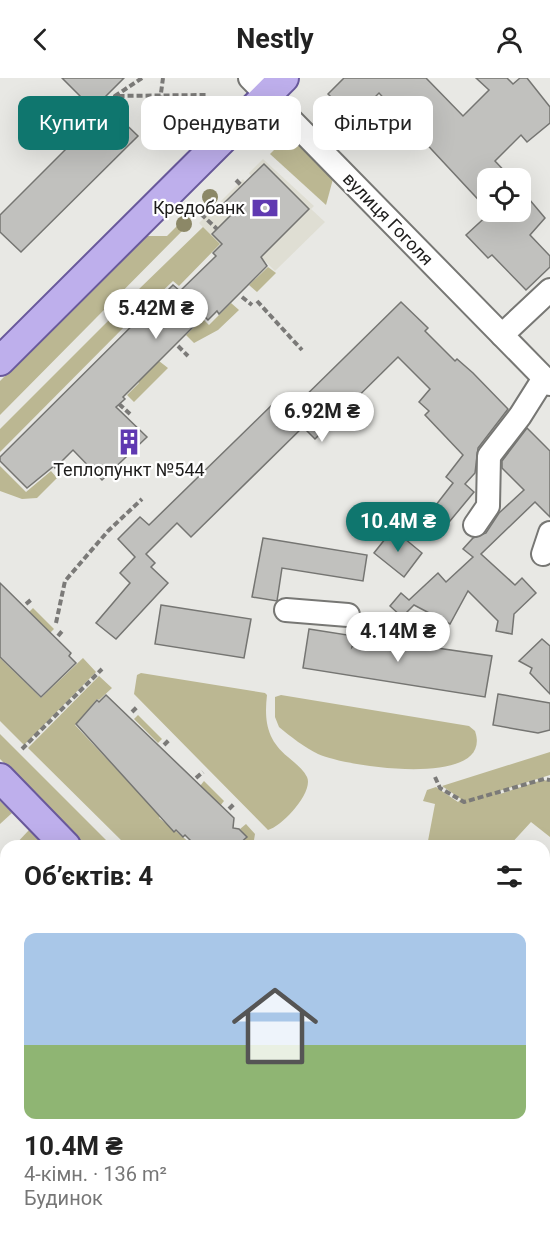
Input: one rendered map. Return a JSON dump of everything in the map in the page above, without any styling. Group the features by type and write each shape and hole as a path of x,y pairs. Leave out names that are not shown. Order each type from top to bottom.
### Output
{"main road":[{"path":"0,359 267,84"},
{"path":"0,778 60,840"}],"street":[{"name":"вулиця Гоголя","path":"267,84 547,381"},
{"path":"502,335 550,290"},
{"path":"475,525 488,506 489,456 547,381"},
{"path":"286,610 348,615"}],"path":[{"path":"141,96 116,96 142,78"},
{"path":"163,78 160,96 206,95"},
{"path":"236,180 242,186"},
{"path":"201,214 217,229"},
{"path":"130,292 142,304"},
{"path":"243,297 252,305"},
{"path":"257,301 302,350"},
{"path":"178,346 188,357"},
{"path":"119,404 130,414"},
{"path":"61,463 72,473"},
{"path":"56,623 65,581 108,531 142,500"},
{"path":"26,604 32,598"},
{"path":"58,636 63,630"},
{"path":"22,750 102,669"},
{"path":"132,712 138,706"},
{"path":"164,745 170,739"},
{"path":"196,778 202,772"},
{"path":"435,777 440,788 464,802 550,779"},
{"path":"229,809 234,804"}],"shaded area":[{"path":"301,147 333,179 326,205 270,154 274,150 301,150"},
{"path":"263,159 314,206 311,209 325,222 275,271 260,256 223,248 199,223 243,179 245,182 251,176 249,173"},
{"path":"186,217 187,226 0,415 0,381 145,236 167,236"},
{"path":"203,227 220,244 179,286 173,281 152,301 147,297 144,298 137,291"},
{"path":"268,267 276,273 257,292 249,285"},
{"path":"129,300 138,308 138,313 0,452 0,429"},
{"path":"231,303 239,310 218,330 194,343 186,335 203,319 209,325"},
{"path":"159,361 168,368 134,402 127,395 139,383 137,380"},
{"path":"0,466 26,492 51,471 57,478 37,498 22,499 0,491"},
{"path":"33,608 54,629 48,635 28,613"},
{"path":"0,658 41,698 83,658 96,672 24,745 0,721"},
{"path":"141,673 267,695 266,713 271,737 281,751 301,769 308,783 301,800 281,823 268,830 134,694 137,675"},
{"path":"99,676 112,688 99,700 97,699 75,725 152,807 162,814 159,818 186,840 121,840 28,748"},
{"path":"281,695 469,726 475,731 475,749 463,761 441,767 415,769 385,768 334,759 318,754 279,727 275,717 275,697"},
{"path":"138,715 162,739 158,743 134,719"},
{"path":"0,734 106,840 80,840 0,759"},
{"path":"550,752 550,775 496,792 500,794 542,780 550,781 550,837 531,822 514,840 428,840 435,804 423,801 427,790 436,787 458,802 461,799 442,786"},
{"path":"204,781 224,801 220,806 200,786"},
{"path":"0,801 12,813 0,824"},
{"path":"246,824 255,834 254,840 245,840 247,837 240,829"},
{"path":"29,830 38,840 20,840"}],"building":[{"path":"62,78 124,78 106,96 80,96"},
{"path":"344,78 426,78 463,116 489,90 476,78 507,78 513,84 520,78 527,78 550,107 550,123 527,142 521,135 495,161 502,168 477,168 477,198 432,150 433,96 382,96 379,93 376,96 330,96 328,94"},
{"path":"129,127 138,136 129,145"},
{"path":"65,150 124,150 21,252 0,232 0,215"},
{"path":"264,164 309,209 261,257 267,266 219,314 217,311 208,320 204,316 123,397 125,399 116,407 147,437 102,480 73,450 55,468 54,466 27,488 0,461 0,457 173,285 180,291 216,256 213,253 222,244 212,234 230,216 220,207"},
{"path":"531,201 545,218 530,235 550,256 550,267 526,290 492,255 488,258 466,235 480,222 531,222"},
{"path":"401,302 428,328 425,331 455,361 457,359 473,373 508,409 478,448 475,473 465,484 474,492 445,527 429,514 453,483 446,477 463,455 425,415 429,411 419,402 430,389 398,357 315,439 303,427 191,537 177,523 146,554 155,563 151,567 168,583 116,639 96,623 130,583 120,573 135,557 118,539 140,517 149,525 277,400 289,412"},
{"path":"527,428 550,451 550,517 535,502 481,554 515,585 522,578 536,593 514,614 512,634 496,631 498,621 468,591 450,624 414,605 402,617 390,606 401,593 409,600 438,573 446,582 473,557 463,549 473,538 486,533 499,513 524,490 502,468 502,461"},
{"path":"393,529 422,553 404,577 374,553"},
{"path":"263,538 367,555 363,581 282,568 277,601 252,597"},
{"path":"0,583 71,653 69,656 76,663 41,697 0,657"},
{"path":"161,605 251,619 244,658 155,644"},
{"path":"309,629 354,636 352,647 361,637 492,656 485,697 303,668"},
{"path":"542,639 550,646 550,694 530,673 532,668 519,661"},
{"path":"498,694 550,703 550,730 538,733 493,725"},
{"path":"106,695 234,818 233,828 239,829 247,837 244,840 190,840 176,830 174,832 76,724 97,700 99,702"}],"place":[{"name":"Кредобанк","path":"265,208"},
{"name":"Теплопункт №544","path":"129,442"}]}
